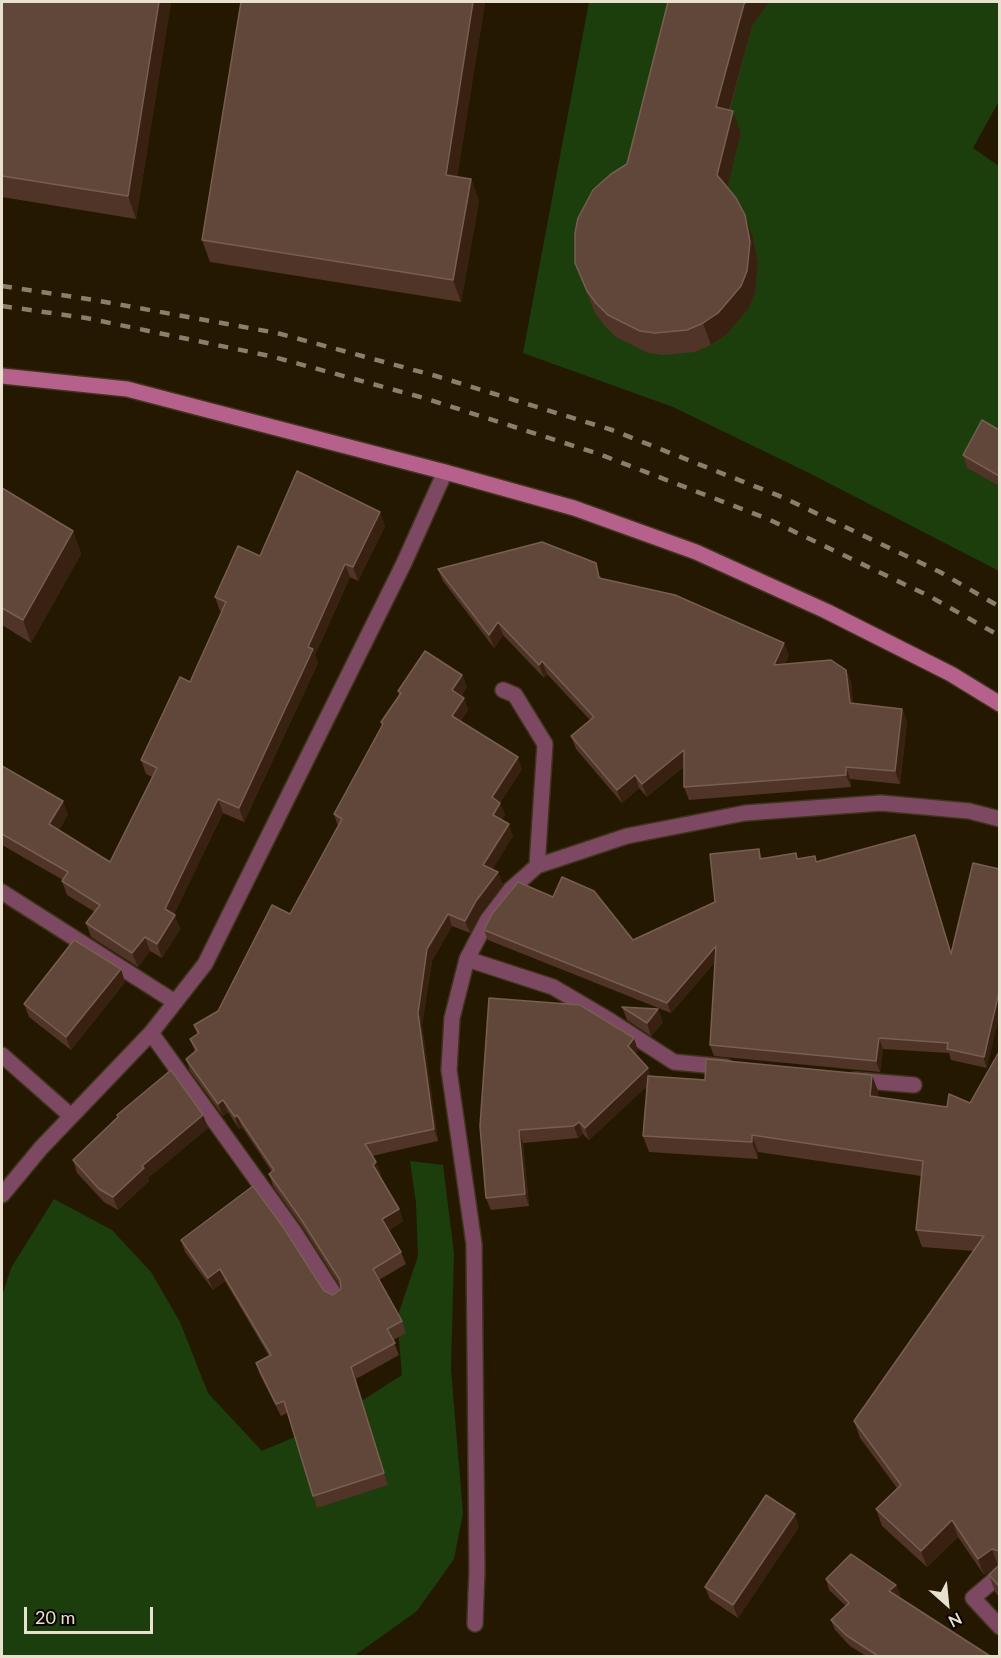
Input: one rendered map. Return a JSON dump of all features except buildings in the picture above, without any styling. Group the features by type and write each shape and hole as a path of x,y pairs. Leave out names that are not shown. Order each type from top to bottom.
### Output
{"street":[{"path":"2,376 127,389 574,508 696,552 826,611 951,674 999,704"},
{"path":"2,1195 71,1116 151,1033 205,964 404,563 445,472"},
{"path":"503,690 515,695 545,744 537,866"},
{"path":"475,1624 477,1560 474,1244 449,1070 452,1018 467,959 488,919 511,889 537,866 627,836 745,813 881,803 969,811 999,819"},
{"path":"2,892 175,1002"},
{"path":"467,959 553,987 674,1062 742,1069"},
{"path":"151,1033 295,1233 336,1297"},
{"path":"2,1055 71,1116"},
{"path":"846,1079 914,1085"},
{"path":"999,1575 973,1598 999,1627"}],"green space":[{"path":"589,2 999,2 999,101 973,148 999,166 999,571 813,475 673,407 523,353"},
{"path":"410,1161 443,1165 454,1253 451,1370 463,1513 454,1559 417,1611 354,1656 2,1656 2,1296 11,1268 54,1199 112,1230 151,1272 180,1322 208,1393 262,1451 327,1423 402,1375 397,1318 418,1256 416,1203"}],"railway":[{"path":"2,286 277,333 436,376 612,430 782,497 940,572 1000,607"},
{"path":"2,306 86,318 270,356 424,398 599,454 768,519 929,596 1000,636"}]}
